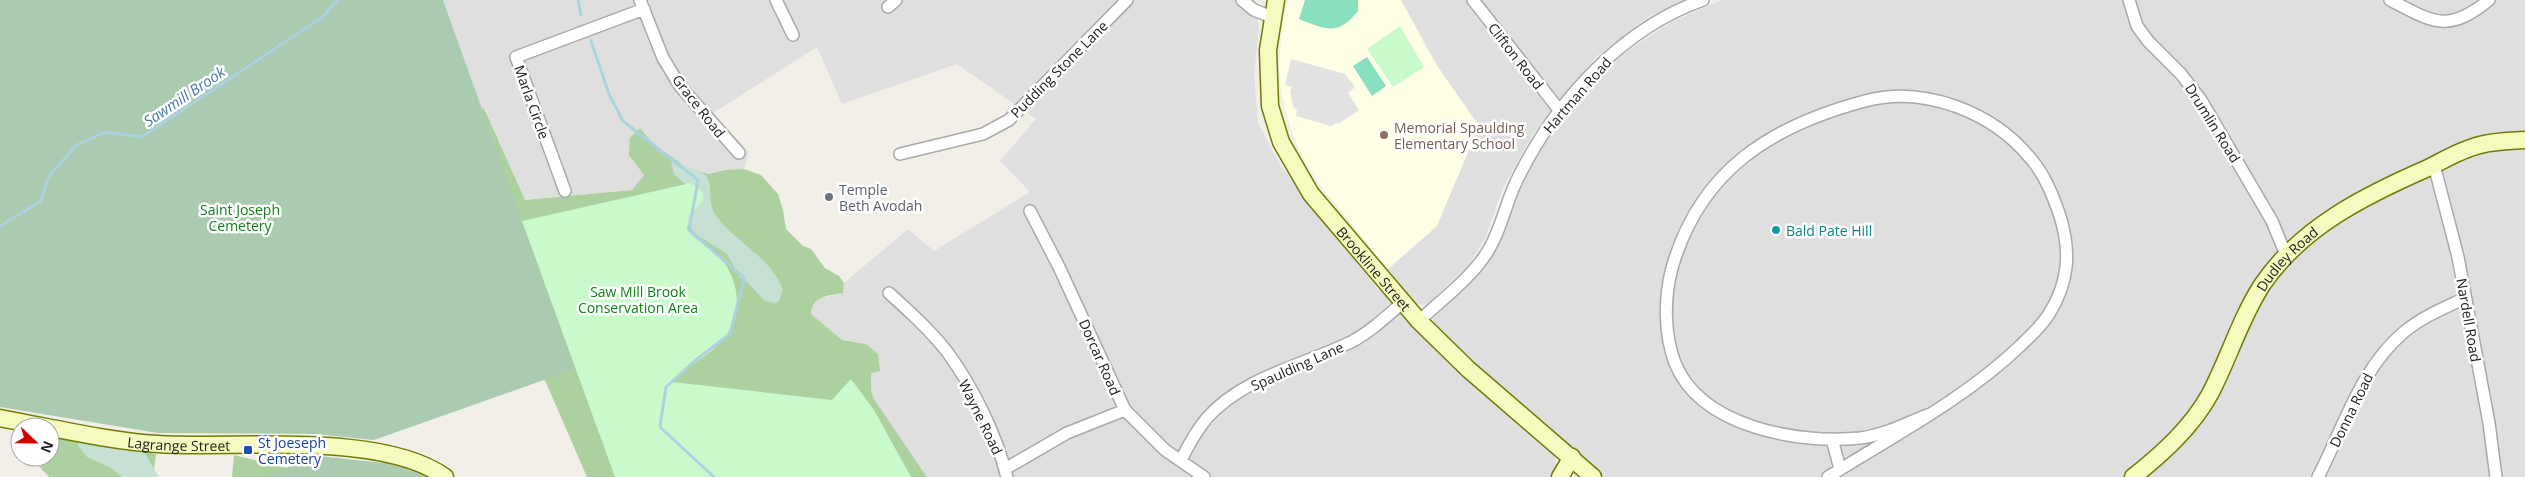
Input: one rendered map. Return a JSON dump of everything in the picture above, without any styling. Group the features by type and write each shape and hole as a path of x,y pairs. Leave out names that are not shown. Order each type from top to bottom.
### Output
{"main road":[{"name":"Brookline Street","path":"1276,0 1268,50 1270,106 1281,142 1311,194 1419,321 1468,369 1572,456 1593,477"},
{"name":"Dudley Road","path":"2132,477 2156,459 2193,420 2209,395 2248,309 2263,284 2286,256 2344,209 2379,190 2479,145 2525,140"},
{"name":"Lagrange Street","path":"0,418 150,444 314,446 374,452 411,459 445,477"},
{"path":"1560,477 1572,456"}],"street":[{"path":"776,0 793,35"},
{"name":"Pudding Stone Lane","path":"900,154 983,134 1003,124 1028,103 1127,0"},
{"path":"1242,0 1254,10 1272,17"},
{"name":"Clifton Road","path":"1474,0 1560,111"},
{"name":"Hartman Road","path":"1419,321 1468,276 1486,254 1497,234 1519,176 1536,144 1560,111 1606,58 1648,27 1681,8 1703,0"},
{"name":"Drumlin Road","path":"2129,0 2137,26 2148,41 2181,74 2201,100 2272,221 2286,256"},
{"path":"2390,0 2436,21 2460,20 2489,0"},
{"name":"Grace Road","path":"642,4 664,58 680,86 739,153"},
{"name":"Marla Circle","path":"565,190 516,57 642,4"},
{"path":"1828,477 1840,469 1927,415 1971,387 2007,358 2043,322 2061,290 2068,259 2065,232 2055,202 2032,159 1995,126 1958,106 1935,100 1874,98 1802,122 1736,161 1714,184 1696,211 1680,243 1668,285 1666,322 1676,365 1687,382 1701,397 1720,412 1768,431 1832,439 1862,438 1884,433 1927,415"},
{"name":"Nardell Road","path":"2434,165 2458,258 2489,423 2496,477"},
{"name":"Dorcar Road","path":"1030,211 1059,267 1125,410 1146,433 1204,477"},
{"name":"Wayne Road","path":"889,293 924,325 948,353 974,396 1006,473"},
{"name":"Donna Road","path":"2318,477 2358,392 2374,365 2390,345 2405,331 2434,312 2465,298"},
{"name":"Spaulding Lane","path":"1181,460 1208,418 1242,391 1273,375 1352,342 1374,327 1402,303"},
{"path":"1006,473 1066,432 1125,410"},
{"path":"1832,439 1840,469"}],"shaded area":[{"path":"443,0 1237,0 1257,18 1259,30 1254,74 1258,123 1280,165 1377,288 1483,393 1553,450 1557,465 1553,477 927,477 874,399 871,390 871,373 866,344 842,340 811,314 811,306 817,299 843,293 844,283 908,229 934,251 1030,192 1000,161 1036,119 957,64 842,104 817,47 713,113 749,152 744,169 725,170 709,174 691,170 652,143 644,175 632,190 525,200 485,109 482,110"},
{"name":"Memorial Spaulding Elementary School","path":"1288,0 1401,0 1431,57 1479,126 1437,226 1388,269 1319,184 1304,160 1290,127 1281,92 1279,67 1282,28"},
{"path":"1401,0 1689,0 1649,16 1595,58 1533,134 1503,188 1486,236 1469,265 1427,304 1422,305 1413,304 1388,269 1437,226 1447,82"},
{"path":"1722,0 2525,0 2525,477 1603,477 1458,348 1433,324 1433,318 1478,273 1520,182 1540,147 1586,92 1623,54 1673,21"},
{"path":"1291,59 1345,74 1355,87 1348,93 1359,110 1338,124 1336,123 1331,126 1296,116 1297,110 1293,106 1290,92 1292,87 1285,85"},
{"path":"674,161 695,169 706,176 709,183 713,211 724,226 771,269 783,290 779,301 774,303 765,301 746,281 740,278 727,254 697,235 682,218 686,185 674,174 671,162"},
{"path":"81,442 144,452 159,477 122,477 111,468 87,457 77,444"}],"green space":[{"name":"Saint Joseph Cemetery","path":"0,0 443,0 575,369 374,440 315,434 158,433 0,407"},
{"path":"1305,0 1358,0 1358,11 1344,24 1338,27 1325,28 1299,19"},
{"path":"1400,26 1424,67 1393,87 1367,49"},
{"path":"1367,57 1386,86 1372,96 1353,66"},
{"path":"484,108 525,200 632,190 644,175 629,155 630,138 640,128 652,143 691,170 709,174 725,170 744,169 761,175 778,194 786,229 803,246 811,249 825,268 839,276 844,283 843,293 826,296 817,300 811,314 842,340 866,344 878,354 880,371 871,373 871,390 874,399 927,477 587,477 544,378 465,118"},
{"name":"Saw Mill Brook Conservation Area","path":"691,183 702,191 704,199 689,216 687,229 696,239 717,254 725,264 734,284 737,305 732,325 727,335 719,344 683,371 672,382 832,400 851,379 874,410 911,477 615,477 522,221"},
{"path":"60,437 156,454 153,477 49,477 40,467 60,467"},
{"path":"234,455 303,472 304,477 232,477"},
{"path":"319,456 393,464 428,477 261,477"}],"waterway":[{"name":"Sawmill Brook","path":"0,226 41,201 49,176 77,145 105,132 142,137 324,16 337,0"},
{"name":"Sawmill Brook","path":"578,0 581,15"},
{"name":"Sawmill Brook","path":"591,41 609,94 623,121 698,180 689,230 744,278 730,334 697,359 666,387 660,427 714,477"}],"place":[{"name":"Memorial Spaulding Elementary School","path":"1384,135"},
{"name":"Temple Beth Avodah","path":"829,197"},
{"name":"Bald Pate Hill","path":"1776,230"},
{"name":"St Joeseph Cemetery","path":"248,450"}]}
